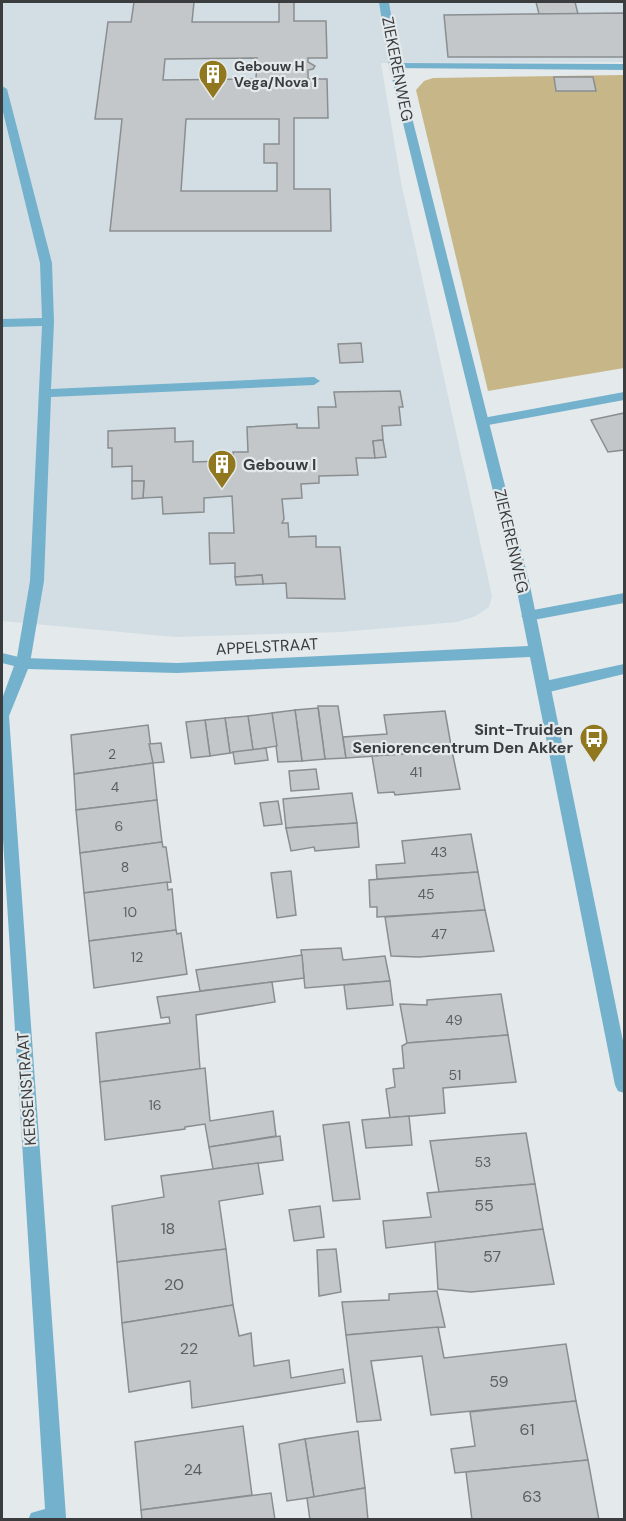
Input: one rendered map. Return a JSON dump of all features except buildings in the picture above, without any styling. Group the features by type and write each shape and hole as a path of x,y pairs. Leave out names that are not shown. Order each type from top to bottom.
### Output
{"street":[{"name":"ZIEKERENWEG","path":"384,2 394,66 483,422 545,687 624,1085"},
{"path":"394,66 624,67"},
{"name":"KERSENSTRAAT","path":"2,89 46,263 48,322 37,581 23,663 2,716 8,939 50,1519"},
{"path":"2,323 48,322"},
{"path":"45,393 314,381"},
{"path":"483,422 624,396"},
{"path":"528,616 624,598"},
{"name":"APPELSTRAAT","path":"2,658 23,663 177,668 535,651"},
{"path":"545,687 624,669"}],"shaded area":[{"path":"2,2 624,2 624,62 381,63 401,182 492,596 489,607 476,616 457,622 341,632 175,637 2,621"},
{"path":"624,75 624,368 488,391 416,90 424,81 433,78"}],"place":[{"name":"Gebouw H Vega/Nova 1","path":"213,100"},
{"name":"Gebouw I","path":"222,490"},
{"name":"Sint-Truiden Seniorencentrum Den Akker","path":"594,764"}]}
